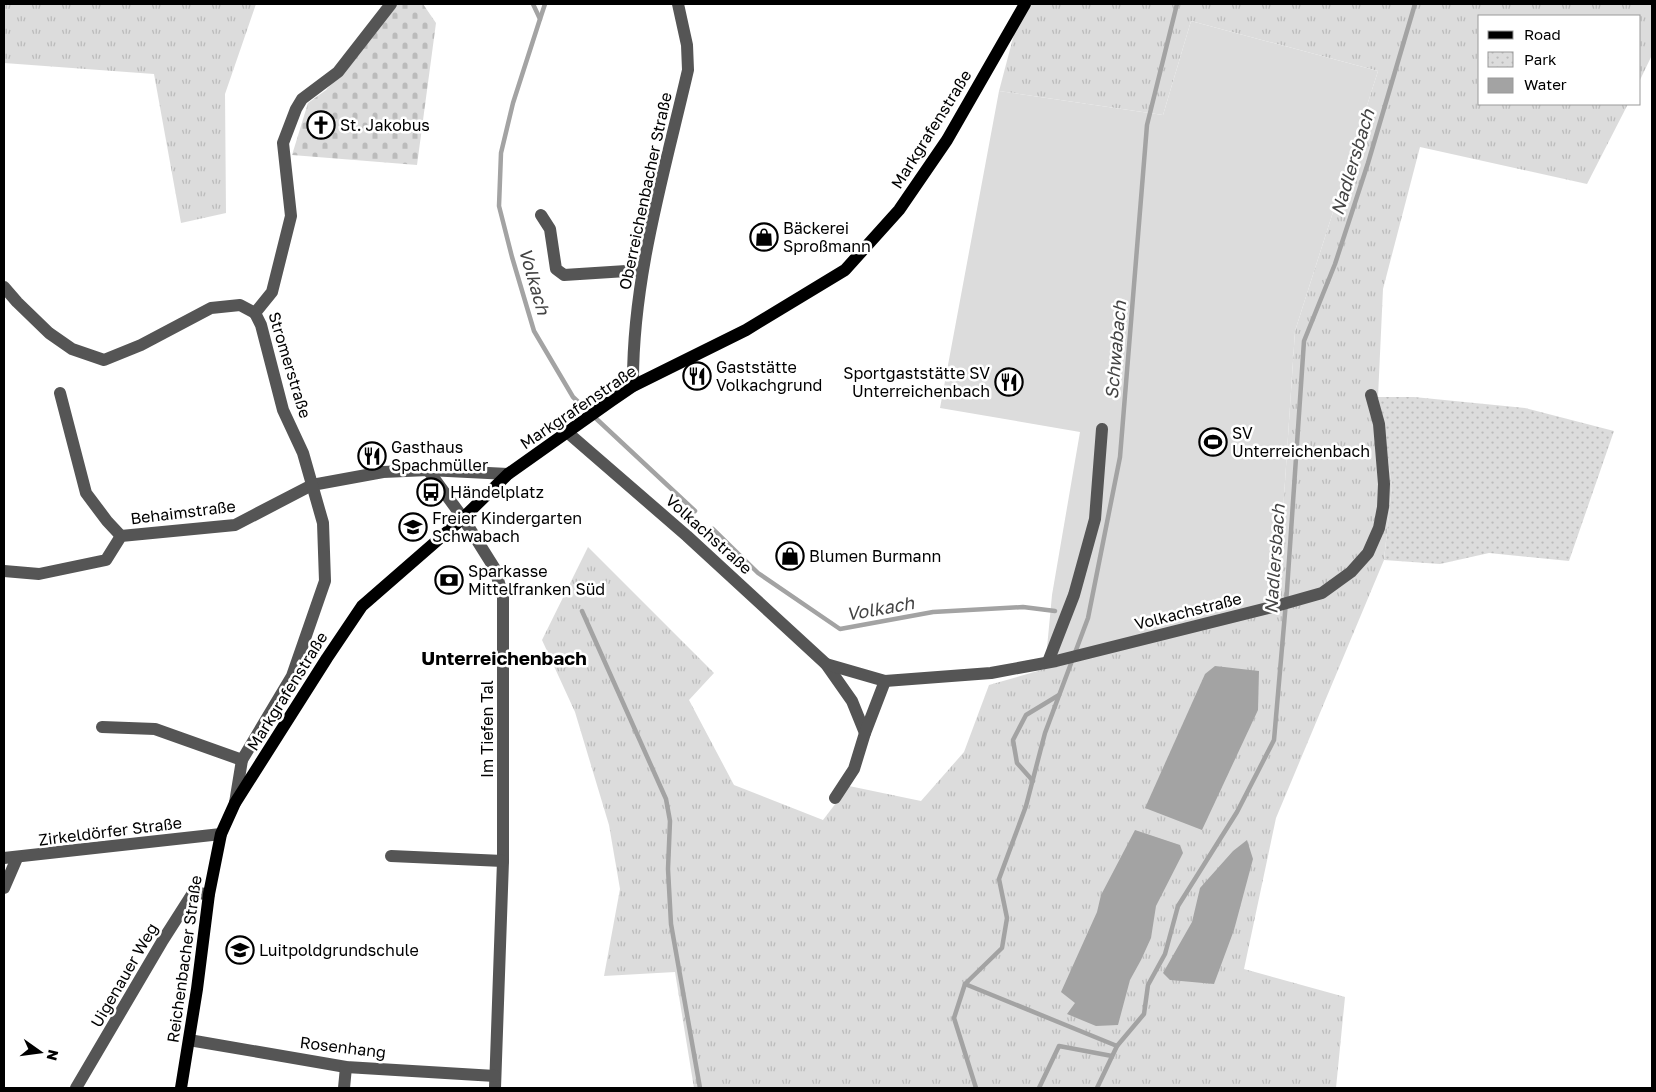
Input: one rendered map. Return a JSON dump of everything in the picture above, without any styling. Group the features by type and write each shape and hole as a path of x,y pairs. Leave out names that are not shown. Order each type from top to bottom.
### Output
{"main road":[{"name":"Markgrafenstraße","path":"220,834 235,803 326,658 362,606 463,518 508,474 611,401 633,386 746,330 845,270 899,210 947,140 1025,4"},
{"name":"Reichenbacher Straße","path":"181,1088 209,894 220,834"}],"street":[{"name":"Stromerstraße","path":"235,803 242,760 292,676 325,581 323,523 303,453 283,410 261,325 255,313 272,292 291,216 284,143 296,109 302,99 338,72 391,4"},
{"name":"Oberreichenbacher Straße","path":"633,386 632,362 642,270 688,70 687,45 678,4"},
{"path":"540,215 550,229 556,269 564,275 642,270"},
{"path":"4,286 16,302 49,333 72,349 104,360 141,345 211,308 240,305 255,313"},
{"path":"60,393 86,493 107,521 122,536"},
{"name":"Volkachstraße","path":"826,664 884,681 991,673 1052,662 1322,593 1351,572 1368,553 1379,528 1383,507 1384,484 1379,424 1371,395"},
{"name":"Volkachstraße","path":"571,429 826,664 852,701 865,733"},
{"path":"1052,662 1074,595 1095,519 1102,429"},
{"path":"428,470 463,518"},
{"path":"312,485 383,472 428,470 508,474"},
{"name":"Behaimstraße","path":"4,571 38,574 106,560 122,536 235,525 312,485"},
{"name":"Im Tiefen Tal","path":"463,518 495,569 503,597 503,861 495,1082"},
{"path":"835,798 854,769 884,681"},
{"path":"102,726 155,729 242,760"},
{"name":"Zirkeldörfer Straße","path":"4,858 220,834"},
{"path":"391,856 503,861"},
{"path":"4,888 17,858"},
{"name":"Uigenauer Weg","path":"76,1088 163,940 193,893 209,894"},
{"name":"Rosenhang","path":"189,1040 346,1066 495,1082"},
{"path":"344,1088 346,1066"}],"green space":[{"path":"4,4 256,4 225,94 226,213 181,223 154,74 4,63"},
{"path":"395,4 423,4 436,23 417,165 292,155 308,103 326,90 341,74"},
{"path":"1022,4 1652,4 1652,55 1641,78 1641,15 1478,15 1478,105 1627,105 1587,184 1420,147 1383,289 1378,397 1392,486 1384,560 1276,818 1244,969 1345,997 1336,1088 694,1088 675,972 604,976 620,889 609,825 575,712 542,640 588,547 714,673 689,700 734,785 823,820 849,786 921,801 964,752 989,685 1277,602 1295,331 1378,71 1191,21 1163,115 999,91"},
{"path":"1191,21 1378,71 1295,331 1277,602 1045,669 1052,595 1080,432 940,408 999,91 1163,115"},
{"path":"1378,397 1414,397 1525,408 1614,431 1569,561 1489,553 1440,564 1384,560 1392,486"}],"water":[{"path":"1215,666 1259,671 1258,710 1202,830 1145,808 1205,674"},
{"path":"1135,830 1180,845 1183,853 1156,906 1151,938 1130,980 1118,1025 1096,1026 1067,1014 1075,1003 1061,992 1097,912 1101,895"},
{"path":"1247,840 1253,859 1234,930 1214,984 1170,980 1163,973 1192,922 1200,888 1233,851"}],"waterway":[{"name":"Volkach","path":"533,4 540,19 513,103 501,153 499,206 534,331 573,397 695,511"},
{"path":"540,19 545,4"},
{"name":"Schwabach","path":"976,1088 954,1018 965,984 1002,948 1007,918 999,879 1026,806 1045,733 1088,618 1120,457 1147,125 1177,4"},
{"name":"Nadlersbach","path":"1097,1088 1117,1046 1144,1014 1148,985 1165,954 1178,906 1237,812 1274,740 1287,590 1304,341 1335,264 1368,163 1415,4"},
{"name":"Volkach","path":"713,529 758,573 840,629 933,612 1023,607 1055,611"},
{"path":"582,611 666,799 670,821 668,869 671,924 700,1088"},
{"name":"Schwabach","path":"1033,781 1017,763 1013,740 1026,715 1059,695"},
{"path":"965,984 1117,1046"},
{"path":"1039,1088 1059,1046 1112,1056"}],"place":[{"name":"St. Jakobus","path":"321,125"},
{"name":"Bäckerei Sproßmann","path":"764,237"},
{"name":"Gaststätte Volkachgrund","path":"697,376"},
{"name":"Sportgaststätte SV Unterreichenbach","path":"1009,382"},
{"name":"SV Unterreichenbach","path":"1213,442"},
{"name":"Gasthaus Spachmüller","path":"372,456"},
{"name":"Händelplatz","path":"431,492"},
{"name":"Freier Kindergarten Schwabach","path":"413,527"},
{"name":"Blumen Burmann","path":"790,556"},
{"name":"Sparkasse Mittelfranken Süd","path":"449,580"},
{"name":"Luitpoldgrundschule","path":"240,950"}],"district":[{"name":"Unterreichenbach","path":"504,657"}]}
